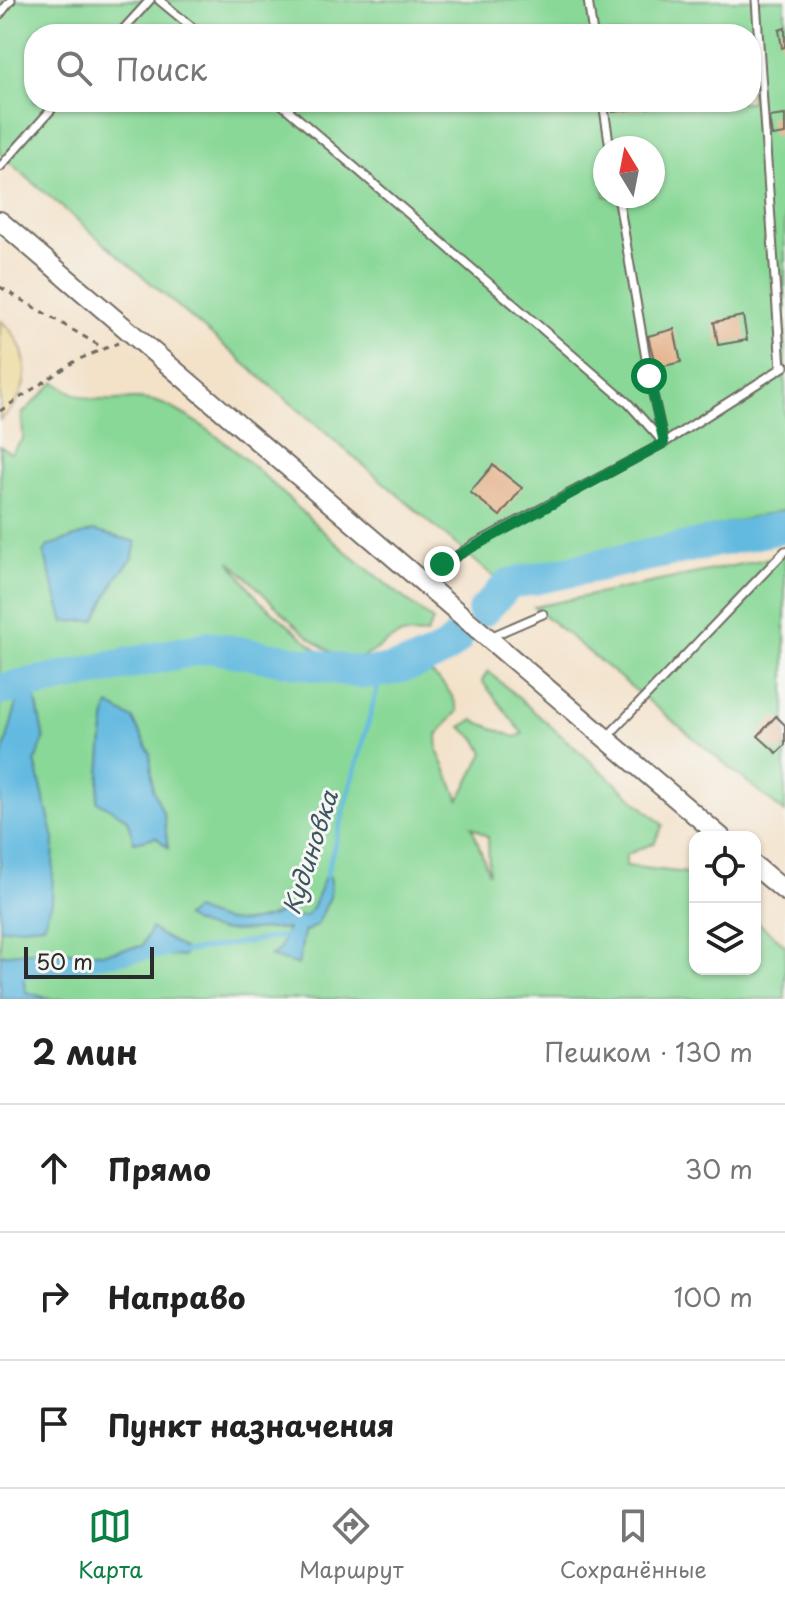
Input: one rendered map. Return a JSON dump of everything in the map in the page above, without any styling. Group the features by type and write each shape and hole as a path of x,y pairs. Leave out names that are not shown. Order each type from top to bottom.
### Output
{"street":[{"path":"0,221 132,337 714,831"},
{"path":"761,871 785,891"}],"lane":[{"path":"0,14 11,0"},
{"path":"128,24 150,0"},
{"path":"159,0 188,24"},
{"path":"588,0 592,24"},
{"path":"756,0 758,24"},
{"path":"421,580 473,545 664,443 783,367 761,68"},
{"path":"0,167 49,112"},
{"path":"291,112 628,403 664,443"},
{"path":"605,112 608,136"},
{"path":"620,208 649,376 664,443"},
{"path":"605,738 785,551"},
{"path":"488,638 543,614"}],"path":[{"path":"0,287 105,349"},
{"path":"0,411 66,367 132,337"}],"green space":[{"path":"0,0 785,0 785,510 494,577 0,154"},
{"path":"55,382 88,399 157,402 174,409 216,436 329,537 433,621 426,635 401,635 365,656 344,657 309,637 229,561 260,601 339,668 382,672 414,661 441,682 458,711 437,735 438,752 459,800 484,753 477,740 461,727 473,720 515,737 523,734 482,681 488,671 663,825 654,843 626,855 626,866 689,873 689,975 761,975 761,925 785,945 785,999 0,999 0,446 11,453 23,439 22,414","holes":["472,827 488,837 489,874"]},
{"path":"785,555 785,813 534,607"}],"sand":[{"path":"0,320 19,344 25,370 19,397 0,420"}],"water":[{"path":"94,531 136,542 132,559 117,577 95,620 64,622 44,553 48,546"},
{"path":"22,684 35,694 44,740 35,761 54,839 52,902 43,925 0,929 0,765"},
{"path":"109,705 133,719 150,753 153,789 164,815 168,848 156,837 134,842 127,819 97,801"},
{"path":"327,873 331,879 330,897 317,925 304,932 298,965 270,956 279,950 287,929 221,930 197,924 185,917 195,910 217,919 239,922 261,920 284,911 293,917 305,916"},
{"path":"151,928 186,951 183,957 162,955 23,977 26,992 51,999 0,999 0,955 37,951 104,953 142,946"}],"building":[{"path":"785,28 785,47 782,48 779,30"},
{"path":"785,115 785,134 772,136 769,117"},
{"path":"743,316 747,340 718,345 714,322"},
{"path":"674,329 681,362 656,368 648,336"},
{"path":"493,465 522,488 500,516 470,492"},
{"path":"776,716 785,725 785,745 777,753 758,736"}],"waterway":[{"path":"483,611 509,584 785,527"},
{"path":"0,690 209,647 362,673 374,672 400,668 426,659 457,639"},
{"name":"Кудиновка","path":"326,876 382,672"},
{"name":"Кудиновка","path":"183,952 291,935"},
{"name":"Кудиновка","path":"25,977 169,954"}],"route":[{"path":"442,564 664,443 649,376"}]}
